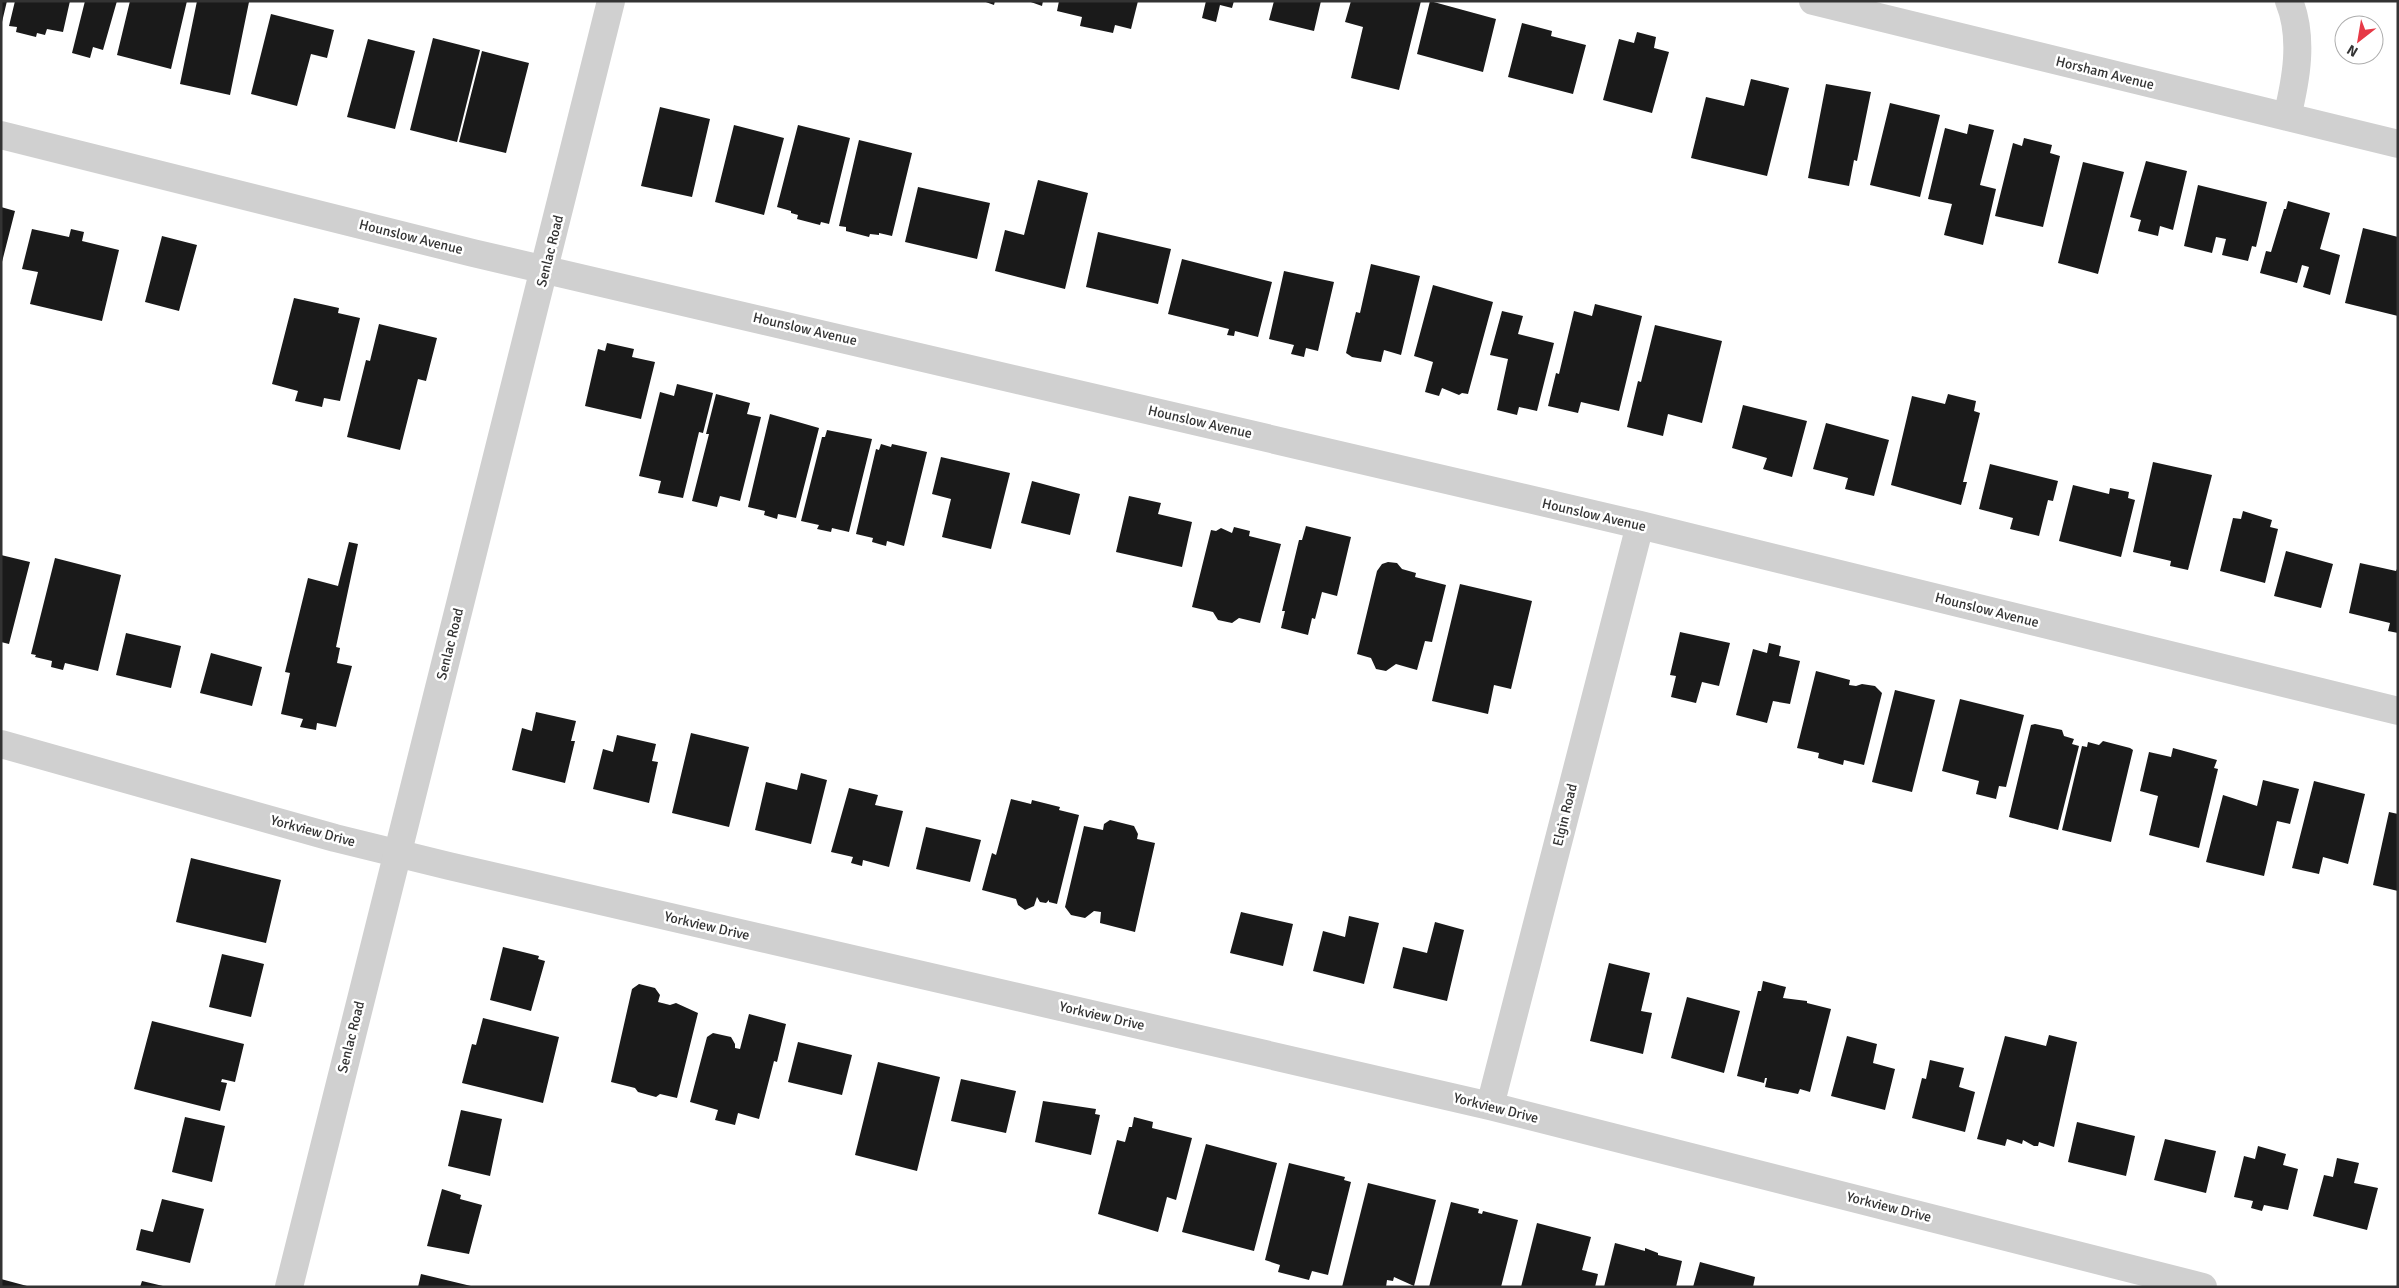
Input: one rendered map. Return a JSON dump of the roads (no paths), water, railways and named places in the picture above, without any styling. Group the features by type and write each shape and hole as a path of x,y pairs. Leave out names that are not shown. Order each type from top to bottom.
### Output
{"street":[{"name":"Senlac Road","path":"290,1287 397,853 546,269 611,1"},
{"name":"Horsham Avenue","path":"1813,1 2398,144"},
{"path":"2287,117 2297,64 2295,22 2289,1"},
{"name":"Hounslow Avenue","path":"1,135 546,269 1640,525 2398,710"},
{"name":"Elgin Road","path":"1490,1106 1640,525"},
{"name":"Yorkview Drive","path":"1,744 335,838 493,877 1490,1106 2203,1287"}]}
